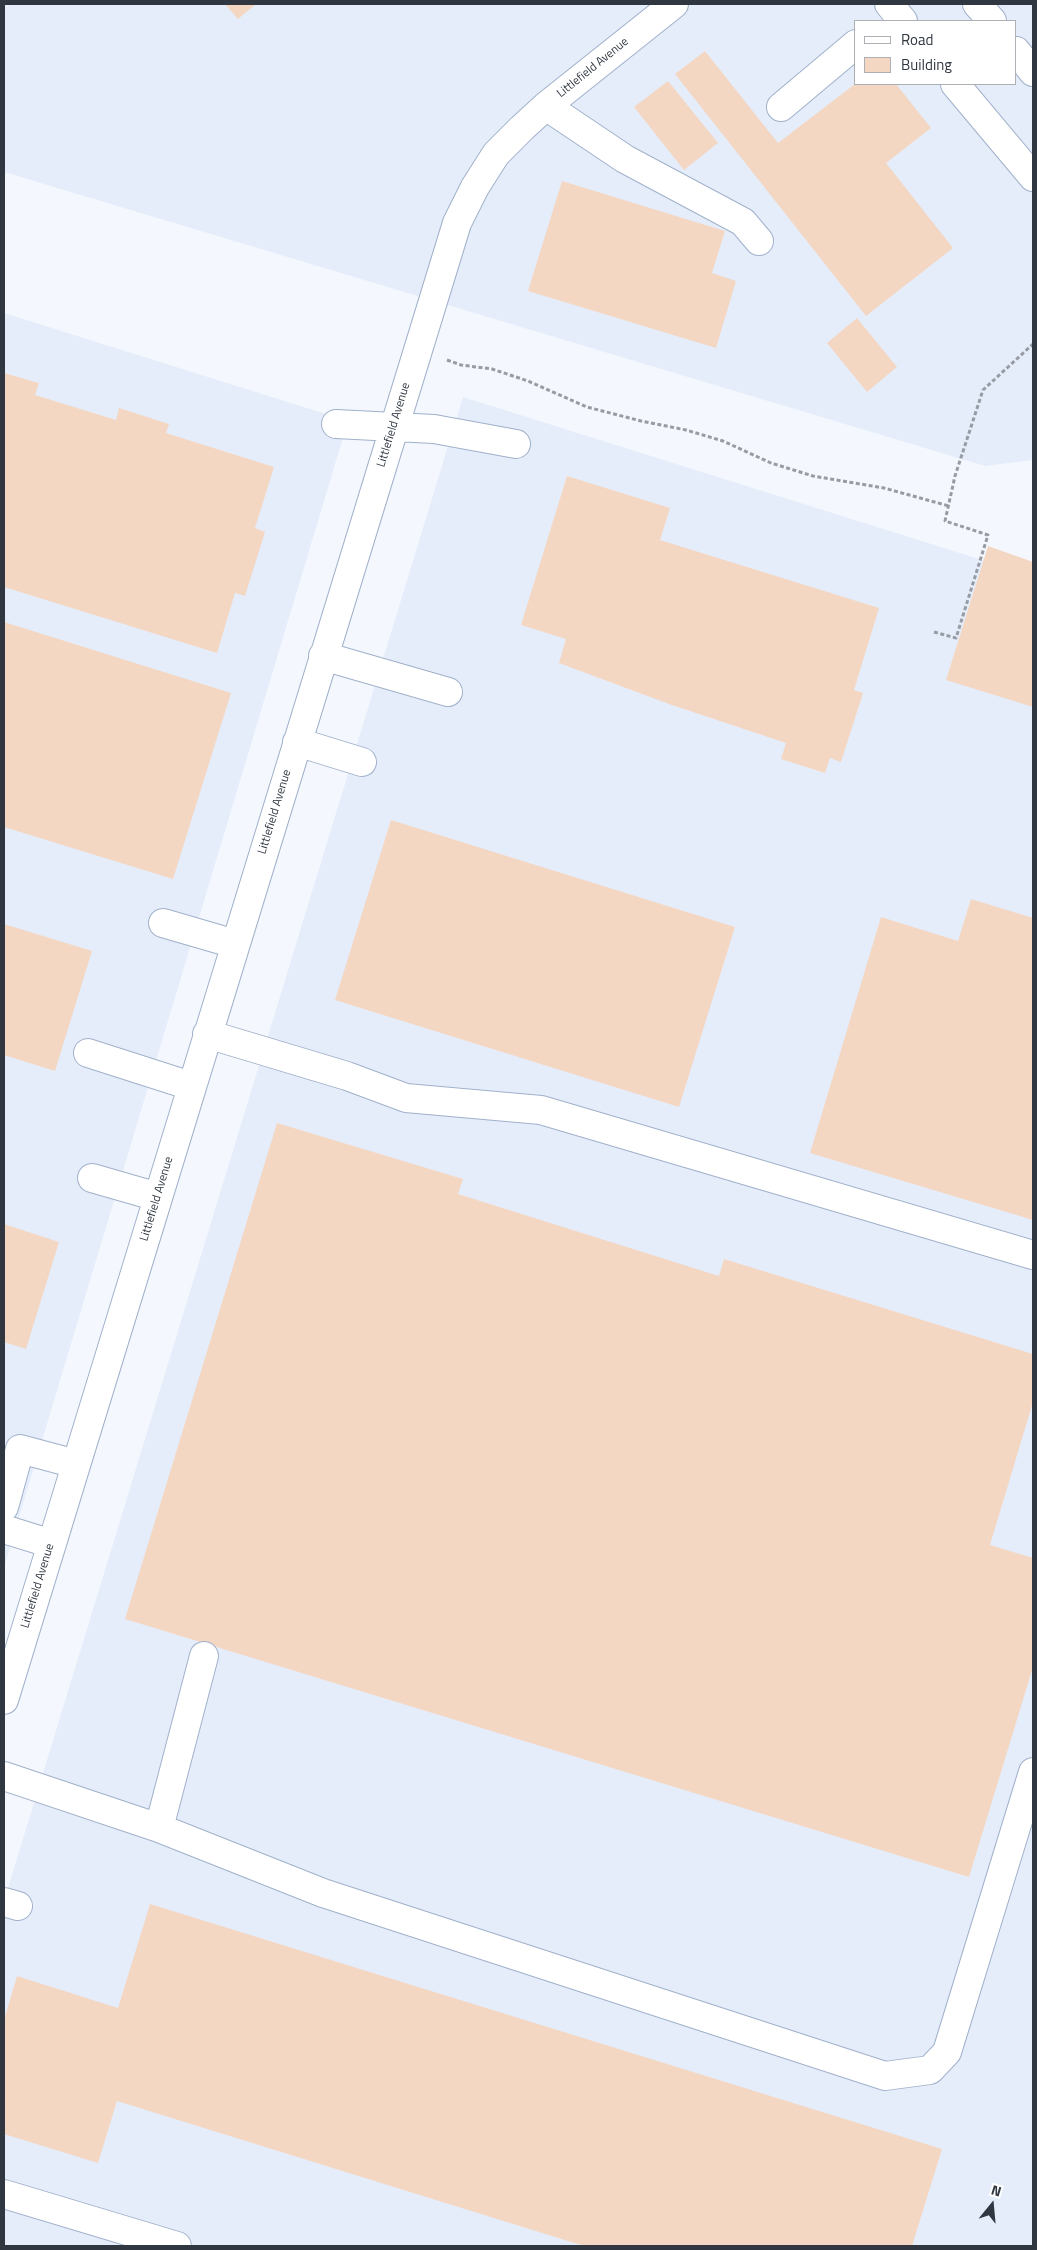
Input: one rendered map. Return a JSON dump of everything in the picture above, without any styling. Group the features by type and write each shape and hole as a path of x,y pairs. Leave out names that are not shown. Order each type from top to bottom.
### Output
{"street":[{"name":"Littlefield Avenue","path":"4,1700 416,350 457,223 475,187 496,154 546,106 674,4"},
{"path":"977,4 991,20"},
{"path":"780,107 854,46"},
{"path":"1017,52 1033,72"},
{"path":"956,85 1033,177"},
{"path":"546,106 625,159 743,222 759,241"},
{"path":"336,424 434,429 516,444"},
{"path":"323,656 448,692"},
{"path":"297,742 362,762"},
{"path":"164,923 235,944"},
{"path":"207,1034 347,1076 406,1098 541,1110 1033,1255"},
{"path":"88,1053 192,1086"},
{"path":"92,1178 158,1197"},
{"path":"4,1507 20,1449 76,1464"},
{"path":"4,1529 52,1544"},
{"path":"159,1828 204,1656"},
{"path":"4,1776 159,1828 323,1893 885,2076 930,2070 946,2052 1033,1772"},
{"path":"4,2194 177,2246"}],"path":[{"path":"934,632 956,638 988,535 945,521 956,476 983,390 1033,344"},
{"path":"416,350 528,381 588,407 641,421 686,430 723,442 771,463 813,476 884,488 949,506"}],"shaded area":[{"path":"4,4 1033,4 1033,460 985,466 4,172"},
{"path":"4,313 348,421 4,1567"},
{"path":"463,397 1033,576 1033,2246 4,2246 4,1901"}],"building":[{"path":"225,4 256,4 238,19"},
{"path":"705,51 778,143 854,85 897,85 931,128 886,163 953,248 866,316 675,74"},
{"path":"668,81 718,143 684,170 634,107"},
{"path":"562,181 725,231 712,273 736,281 716,348 528,291"},
{"path":"857,318 897,367 867,392 827,343"},
{"path":"4,373 39,383 35,395 116,420 119,408 169,424 166,433 274,467 255,528 265,532 245,596 235,593 217,653 4,587"},
{"path":"567,476 670,508 660,540 879,608 854,690 863,693 841,762 830,758 825,773 781,759 786,743 669,704 559,663 566,639 521,625"},
{"path":"988,546 1033,562 1033,707 946,680"},
{"path":"4,622 231,693 173,879 4,827"},
{"path":"391,820 735,927 679,1107 335,1000"},
{"path":"971,899 1033,918 1033,1220 810,1153 881,917 958,941"},
{"path":"4,924 92,951 55,1071 4,1055"},
{"path":"277,1123 463,1179 458,1194 719,1276 724,1259 1033,1354 1033,1402 990,1545 1033,1558 1033,1667 969,1877 125,1619"},
{"path":"4,1224 59,1242 26,1349 4,1342"},
{"path":"150,1904 942,2149 912,2246 584,2246 117,2101 98,2163 4,2134 4,2020 17,1976 118,2008"}]}
